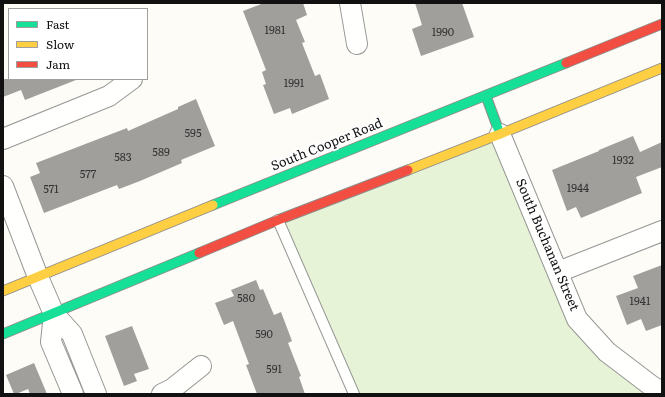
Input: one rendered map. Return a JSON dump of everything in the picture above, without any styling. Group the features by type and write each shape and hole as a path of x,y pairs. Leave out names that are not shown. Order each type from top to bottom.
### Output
{"main road":[{"name":"South Cooper Road","path":"3,291 662,24"},
{"path":"3,334 278,220 500,134 662,68"},
{"path":"486,96 500,134"}],"street":[{"path":"350,3 357,44"},
{"path":"3,139 109,96 131,80"},
{"name":"South Buchanan Street","path":"500,134 577,319 607,352 653,387 662,391"},
{"path":"3,186 54,314 51,342 76,380 96,394"},
{"path":"558,272 662,231"},
{"path":"162,394 201,366"}],"lane":[{"path":"278,220 354,394"}],"green space":[{"path":"500,134 577,319 650,394 354,394 278,220"}],"building":[{"path":"264,3 303,3 307,15 296,20 305,42 302,43 315,76 320,74 329,99 292,114 290,108 274,114 263,85 266,84 262,72 266,70 243,11"},
{"path":"415,3 462,3 474,37 421,56 412,29 422,25"},
{"path":"3,79 76,80 25,100 21,90 3,97"},
{"path":"196,99 215,146 181,160 182,163 140,181 119,189 117,185 44,213 30,177 40,173 36,163 127,128 128,131 178,109 178,107"},
{"path":"633,136 640,152 662,142 662,167 636,177 642,193 581,218 576,207 567,211 552,170"},
{"path":"662,265 662,325 646,331 641,319 627,325 616,296 638,288 633,276"},
{"path":"256,280 260,290 263,289 274,315 281,312 292,341 288,343 301,376 299,377 305,394 257,394 246,365 249,364 233,321 224,325 215,303 234,296 231,290"},
{"path":"132,326 149,369 134,374 137,381 124,386 105,336"},
{"path":"34,363 47,394 30,394 28,389 14,394 6,375"}],"traffic: fast":[{"path":"213,205 566,63"},
{"path":"486,96 500,134"},
{"path":"3,334 199,253"}],"traffic: slow":[{"path":"408,170 662,68"},
{"path":"3,291 213,205"}],"traffic: jam":[{"path":"566,63 662,24"},
{"path":"199,253 278,220 408,170"}]}
